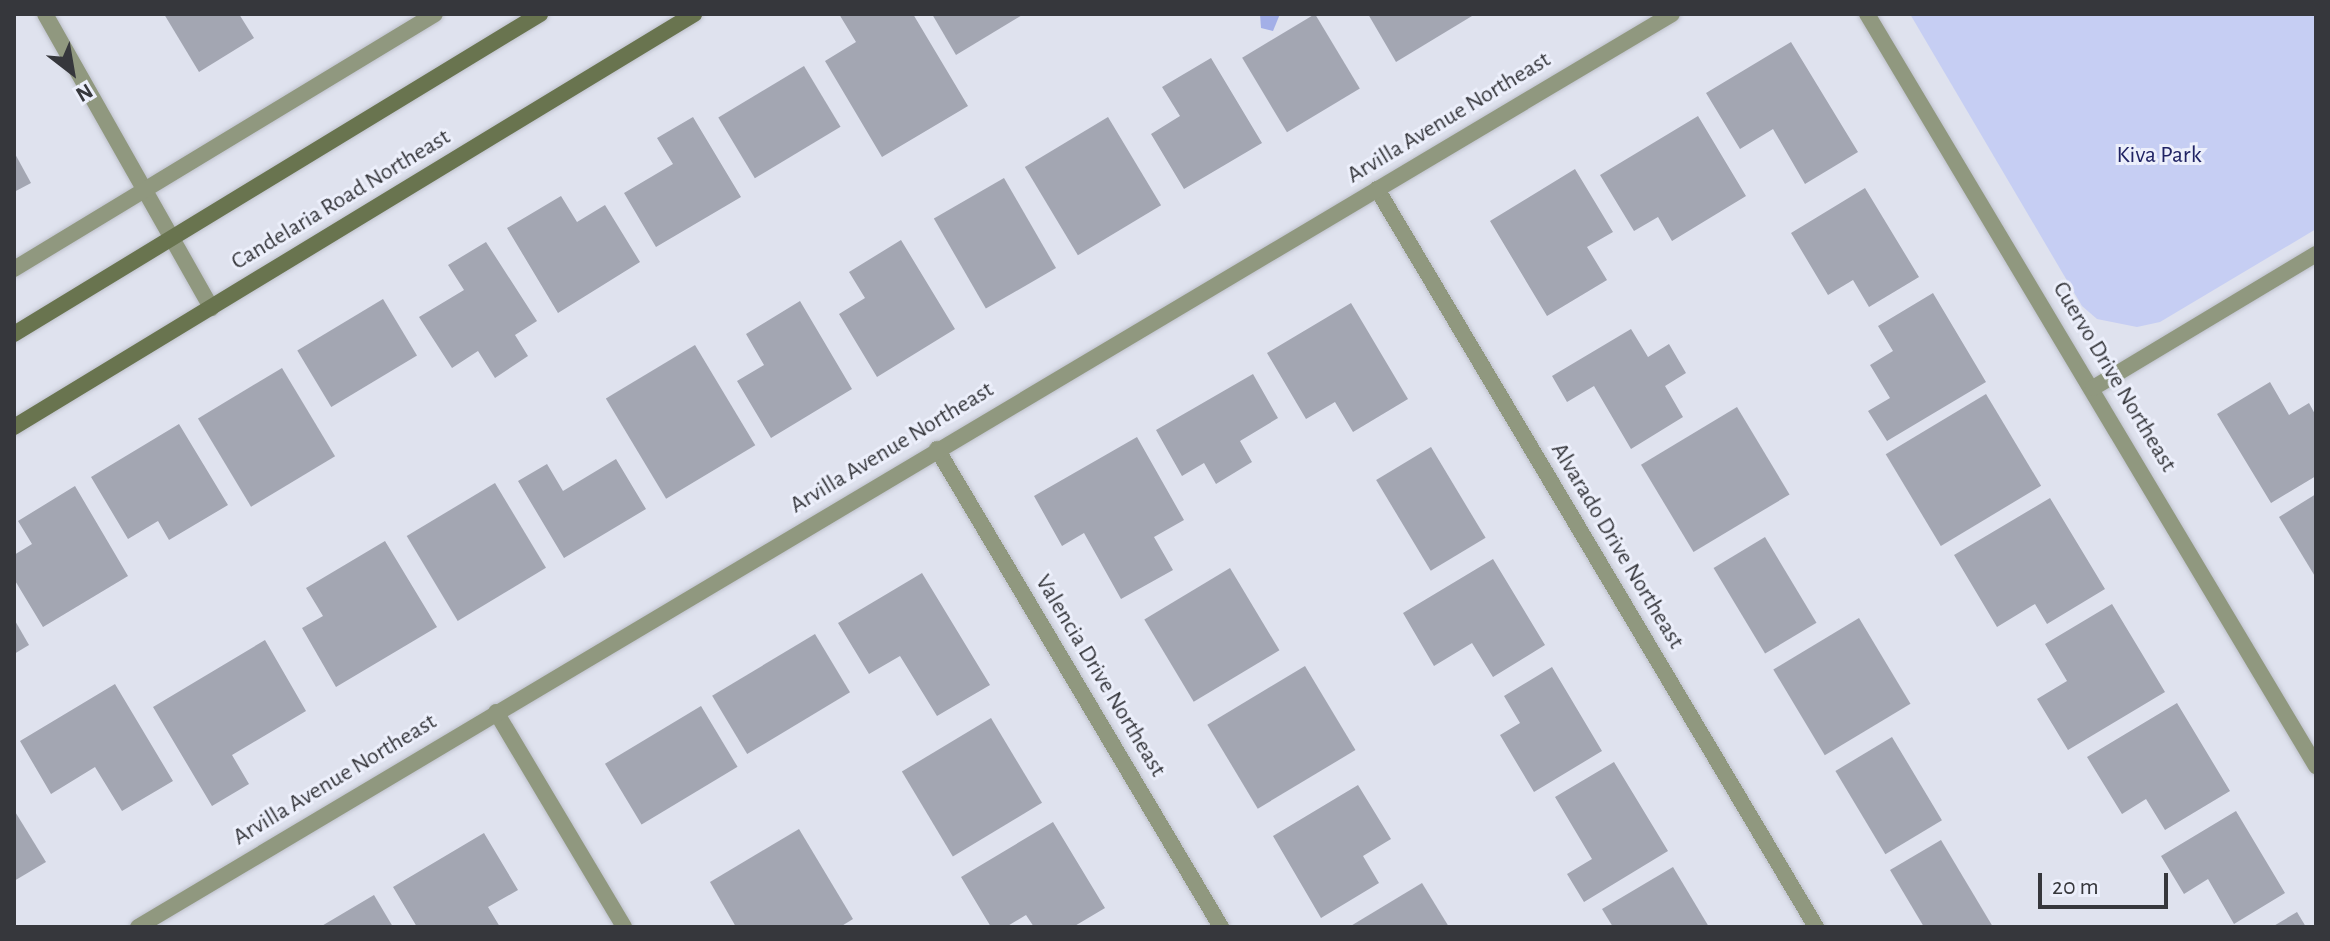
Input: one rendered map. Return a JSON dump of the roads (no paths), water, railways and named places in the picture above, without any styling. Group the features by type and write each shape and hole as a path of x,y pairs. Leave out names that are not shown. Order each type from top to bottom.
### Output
{"main road":[{"path":"14,334 540,14"},
{"name":"Candelaria Road Northeast","path":"14,427 694,14"}],"street":[{"path":"45,14 211,308"},
{"path":"14,269 435,14"},
{"name":"Arvilla Avenue Northeast","path":"138,927 1672,14"},
{"name":"Cuervo Drive Northeast","path":"1867,14 2316,766"},
{"name":"Alvarado Drive Northeast","path":"1377,189 1816,927"},
{"path":"2093,388 2316,254"},
{"name":"Valencia Drive Northeast","path":"937,449 1221,927"},
{"path":"496,712 624,927"}],"park label":[{"name":"Kiva Park","path":"2159,156"}]}
